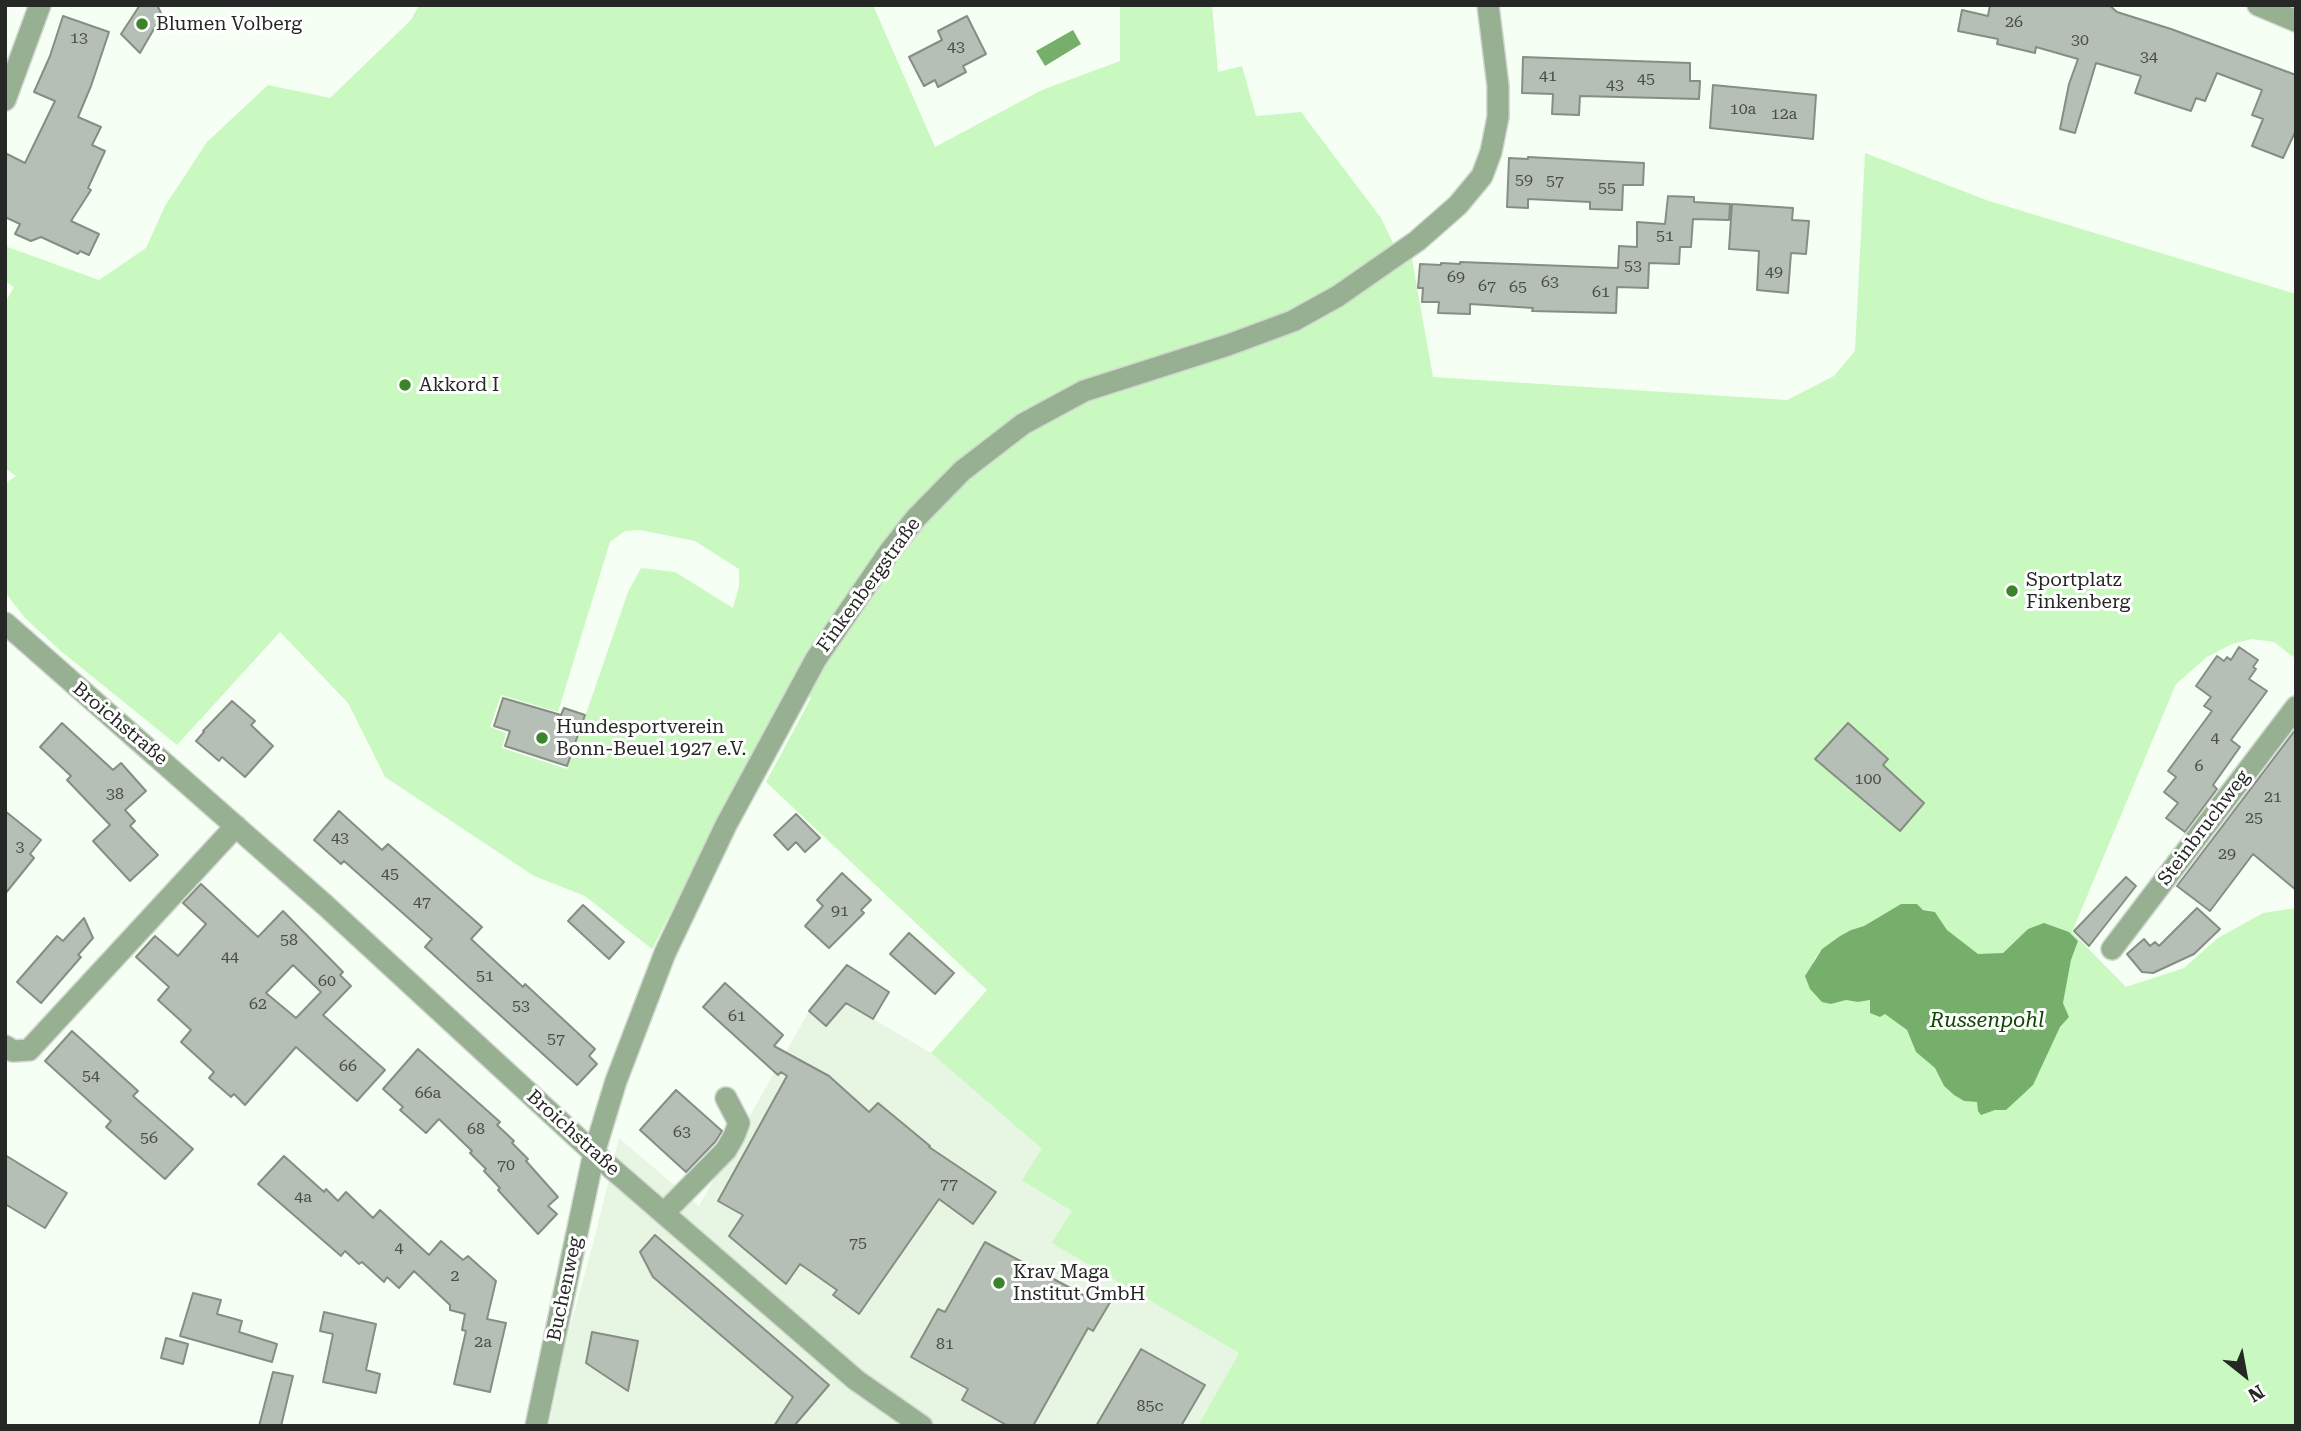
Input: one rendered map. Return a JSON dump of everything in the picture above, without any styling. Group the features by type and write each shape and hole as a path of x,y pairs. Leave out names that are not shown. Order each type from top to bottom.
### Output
{"street":[{"path":"5,100 40,5"},
{"name":"Finkenbergstraße","path":"594,1153 616,1081 665,953 726,825 816,660 890,551 916,518 962,471 1023,424 1084,391 1228,345 1293,321 1338,296 1418,241 1458,205 1482,176 1491,152 1498,117 1498,86 1488,5"},
{"path":"2258,5 2296,21"},
{"name":"Broichstraße","path":"5,623 236,826 594,1153 856,1380 922,1426"},
{"name":"Steinbruchweg","path":"2112,949 2296,707"},
{"path":"5,1046 13,1051 29,1049 236,826"},
{"path":"664,1213 719,1157 734,1136 739,1123 726,1098"},
{"name":"Buchenweg","path":"536,1426 594,1153"}],"shaded area":[{"path":"419,5 873,5 935,147 1042,90 1120,61 1120,5 1212,5 1218,72 1242,66 1256,116 1301,112 1381,218 1393,243 1412,259 1433,377 1787,400 1834,376 1855,351 1865,153 1986,200 2296,294 2296,659 2274,642 2252,639 2232,644 2207,657 2176,684 2072,932 2126,987 2184,968 2218,938 2263,913 2296,908 2296,1426 1202,1426 1199,1424 1239,1353 1052,1243 1072,1211 1022,1180 1042,1149 931,1053 987,990 766,782 811,698 792,685 652,949 585,896 534,876 385,777 348,703 280,632 177,745 62,652 25,618 5,592 5,480 7,482 16,476 5,468 5,303 14,287 5,281 5,246 99,280 146,248 165,206 207,142 268,85 330,98 411,20","holes":["640,530 695,541 739,569 739,586 733,608 675,572 641,568 628,592 567,769 502,748 506,733 490,727 501,695 558,712 610,542 625,531","1901,904 1935,912 1947,930 1978,955 2003,953 2028,929 2077,941 2063,1003 2069,1017 2060,1027 2045,1057 2006,1110 1979,1107 1977,1102 1964,1101 1954,1095 1944,1086 1935,1068 1916,1052 1907,1030 1870,1000 1846,1000 1831,1004 1813,962 1816,957 1840,936 1864,926"]},
{"path":"846,1003 931,1053 1042,1149 1073,1211 1053,1243 1239,1353 1199,1424 1202,1426 549,1426 565,1346 619,1138 699,1206 809,1011"}],"water":[{"path":"1073,30 1081,44 1045,66 1036,51"},
{"name":"Russenpohl","path":"1901,904 1917,904 1923,910 1935,912 1947,930 1978,954 2003,953 2028,929 2044,923 2069,932 2078,941 2071,960 2063,1003 2069,1017 2060,1027 2033,1085 2006,1110 1995,1110 1981,1115 1977,1102 1964,1101 1954,1095 1944,1086 1935,1068 1916,1052 1907,1030 1885,1014 1880,1017 1870,1013 1870,1000 1846,1000 1831,1004 1822,1002 1810,989 1805,976 1822,949 1840,936 1864,926"}],"building":[{"path":"140,5 157,5 162,15 140,53 121,34"},
{"path":"1990,5 2109,5 2117,12 2296,75 2296,130 2283,158 2252,146 2263,119 2252,115 2262,90 2217,73 2205,101 2196,98 2191,111 2135,93 2141,76 2096,63 2075,133 2060,129 2069,84 2078,59 2036,47 2035,53 1997,44 1998,39 1958,31 1962,10 1988,16"},
{"path":"63,16 109,32 78,117 101,127 92,145 105,151 88,188 91,190 71,221 99,234 89,255 80,251 78,254 41,237 31,241 15,234 20,224 5,217 5,153 25,163 55,101 34,92 50,56"},
{"path":"967,16 986,54 963,66 966,72 938,87 935,80 924,86 909,57 942,40 938,31"},
{"path":"1523,57 1690,63 1690,81 1700,81 1699,99 1580,96 1579,115 1552,114 1553,94 1522,93"},
{"path":"1713,85 1816,95 1813,139 1710,128"},
{"path":"1509,158 1644,163 1643,185 1623,185 1622,210 1590,209 1590,202 1528,199 1528,208 1507,207"},
{"path":"1668,196 1694,197 1694,202 1730,204 1729,220 1693,219 1691,247 1680,247 1679,264 1649,263 1648,288 1617,287 1616,313 1532,311 1533,308 1470,304 1470,314 1438,313 1439,302 1422,302 1423,288 1418,288 1420,264 1460,262 1618,268 1619,246 1637,247 1637,222 1665,224"},
{"path":"1732,204 1793,208 1792,220 1809,221 1806,254 1791,253 1788,293 1757,290 1759,251 1729,249"},
{"path":"2239,647 2258,660 2249,679 2267,691 2231,740 2240,747 2213,785 2217,789 2185,832 2166,818 2178,803 2164,792 2176,777 2168,771 2212,711 2204,706 2211,697 2196,686 2217,656 2224,661 2227,657 2231,660"},
{"name":"Hundesportverein Bonn-Beuel 1927 e.V.","path":"503,698 561,715 564,708 585,715 567,766 505,746 510,731 494,726"},
{"path":"232,701 255,721 251,725 273,746 245,777 222,757 219,761 196,741"},
{"path":"62,723 113,770 121,763 146,791 125,810 135,821 130,826 158,855 130,881 93,841 110,825 67,780 71,776 40,747"},
{"path":"1848,723 1888,759 1883,765 1924,803 1900,831 1815,759"},
{"path":"2296,729 2296,890 2253,854 2210,911 2177,886"},
{"path":"5,811 41,840 30,854 34,858 5,894"},
{"path":"339,811 382,850 388,844 482,927 471,939 523,987 525,984 595,1049 589,1056 597,1064 577,1085 425,947 432,939 344,861 341,864 314,840"},
{"path":"796,814 820,838 805,852 796,842 788,850 774,835"},
{"path":"842,873 871,900 861,910 864,913 829,948 805,926 823,906 817,900"},
{"path":"2126,877 2136,886 2089,946 2074,931"},
{"path":"201,884 258,937 283,911 343,972 340,975 351,986 323,1015 385,1070 357,1101 296,1047 245,1105 234,1094 231,1097 209,1078 214,1072 181,1042 191,1030 158,1000 169,987 136,957 155,936 178,956 206,924 183,903","holes":["293,965 321,992 296,1018 266,993"]},
{"path":"583,905 624,942 609,959 568,921"},
{"path":"2197,908 2220,929 2194,954 2153,973 2142,972 2127,954 2144,939 2150,946 2155,942 2159,946"},
{"path":"84,918 93,938 78,955 81,957 41,1003 17,982 57,936 63,941"},
{"path":"909,933 954,973 935,994 890,954"},
{"path":"847,965 889,992 873,1019 846,1003 826,1026 809,1011"},
{"path":"725,983 783,1035 774,1046 829,1076 869,1112 878,1103 929,1147 996,1192 973,1224 939,1199 859,1314 833,1295 837,1290 800,1264 786,1284 729,1236 743,1215 718,1201 787,1076 781,1072 778,1075 703,1007"},
{"path":"72,1031 138,1091 133,1096 193,1149 165,1179 106,1127 111,1121 45,1061"},
{"path":"418,1049 500,1122 497,1125 514,1141 512,1143 528,1159 526,1161 558,1197 548,1206 557,1214 538,1234 498,1190 500,1188 484,1171 486,1169 470,1153 472,1151 439,1119 426,1133 400,1110 403,1107 383,1089"},
{"path":"676,1090 722,1131 686,1172 640,1130"},
{"path":"5,1155 67,1193 45,1228 5,1204"},
{"path":"284,1156 338,1201 346,1192 373,1218 380,1210 429,1255 441,1241 463,1260 468,1256 496,1281 487,1319 506,1323 490,1392 454,1384 466,1331 462,1330 465,1314 450,1310 450,1305 414,1271 399,1288 387,1277 384,1282 345,1251 341,1256 258,1184"},
{"path":"655,1235 829,1385 794,1426 774,1426 793,1397 653,1277 640,1252"},
{"path":"985,1242 1087,1297 1092,1287 1112,1299 1093,1331 1088,1328 1033,1426 1008,1426 962,1400 968,1389 911,1357 938,1309 945,1312"},
{"path":"193,1293 221,1300 217,1314 242,1321 239,1332 277,1344 272,1362 180,1336"},
{"path":"324,1312 376,1324 366,1370 380,1374 376,1393 323,1382 333,1334 320,1331"},
{"path":"592,1332 638,1341 628,1391 586,1363"},
{"path":"166,1338 188,1344 183,1364 161,1358"},
{"path":"1141,1349 1205,1385 1181,1426 1096,1426"},
{"path":"273,1372 293,1376 281,1426 259,1426"}],"place":[{"name":"Blumen Volberg","path":"142,24"},
{"name":"Akkord I","path":"405,385"},
{"name":"Sportplatz Finkenberg","path":"2012,591"},
{"name":"Hundesportverein Bonn-Beuel 1927 e.V.","path":"542,738"},
{"name":"Krav Maga Institut GmbH","path":"999,1283"}]}
